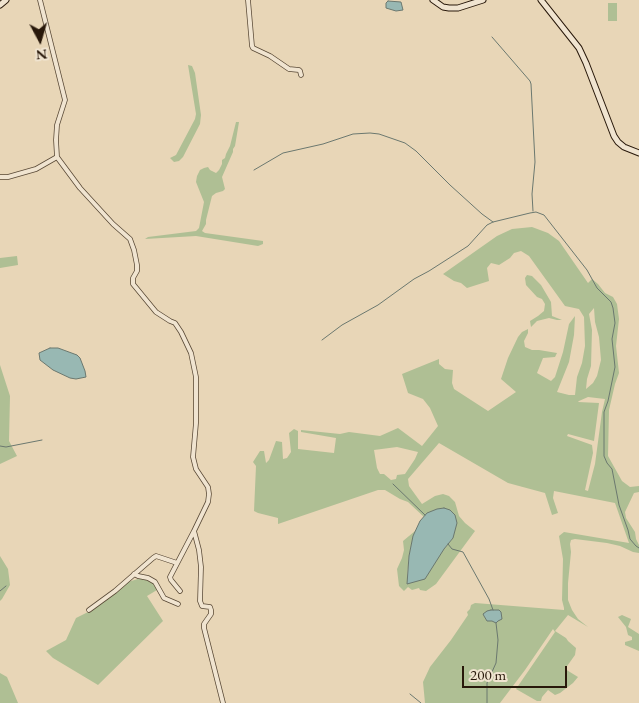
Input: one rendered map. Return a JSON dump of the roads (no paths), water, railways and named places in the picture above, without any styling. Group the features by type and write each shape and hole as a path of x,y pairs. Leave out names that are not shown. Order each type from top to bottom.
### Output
{"street":[{"path":"0,5 6,0"},
{"path":"40,0 65,100 57,125 58,157 80,188 113,224 130,239 137,265 137,271 132,282 156,312 175,323 182,332 191,354 196,377 196,423 193,457 196,469 208,487 209,494 208,502 170,577 180,591"},
{"path":"248,0 253,48 270,56 289,69 299,70 301,75"},
{"path":"433,0 437,4 449,8 458,8 483,0"},
{"path":"541,0 578,48 586,62 614,136 624,147 639,153"},
{"path":"0,177 8,177 36,168 58,157"},
{"path":"194,531 201,568 200,604 210,607 211,610 204,628 223,703"},
{"path":"88,610 115,591 152,558 156,556 177,564"},
{"path":"134,574 155,582 164,598 178,604"}],"water":[{"path":"388,1 401,2 403,10 396,11 386,8"},
{"path":"50,348 58,348 77,355 80,358 86,377 70,378 53,370 40,360 39,353"},
{"path":"444,508 450,510 455,515 457,523 453,538 425,579 407,584 413,536 420,521 427,513"},
{"path":"491,610 499,610 502,619 496,623 487,621 483,614"}],"waterway":[{"path":"492,37 531,84 535,162 532,194 533,211"},
{"path":"254,170 283,153 323,144 353,134 379,134 405,143 416,151 450,185 493,222"},
{"path":"322,340 342,325 378,305 414,279 468,246 487,225 530,213 536,212 544,215 587,270 597,288 611,302 613,308 615,323 612,339 615,367 604,412 604,456 612,469 619,505 630,539 639,548"},
{"path":"0,446 6,447 42,440"},
{"path":"393,484 425,515"},
{"path":"448,544 452,549 463,552 489,599 493,610"},
{"path":"0,591 6,586"},
{"path":"487,703 487,683 496,663 498,640 496,623"},
{"path":"410,694 421,703"}]}
